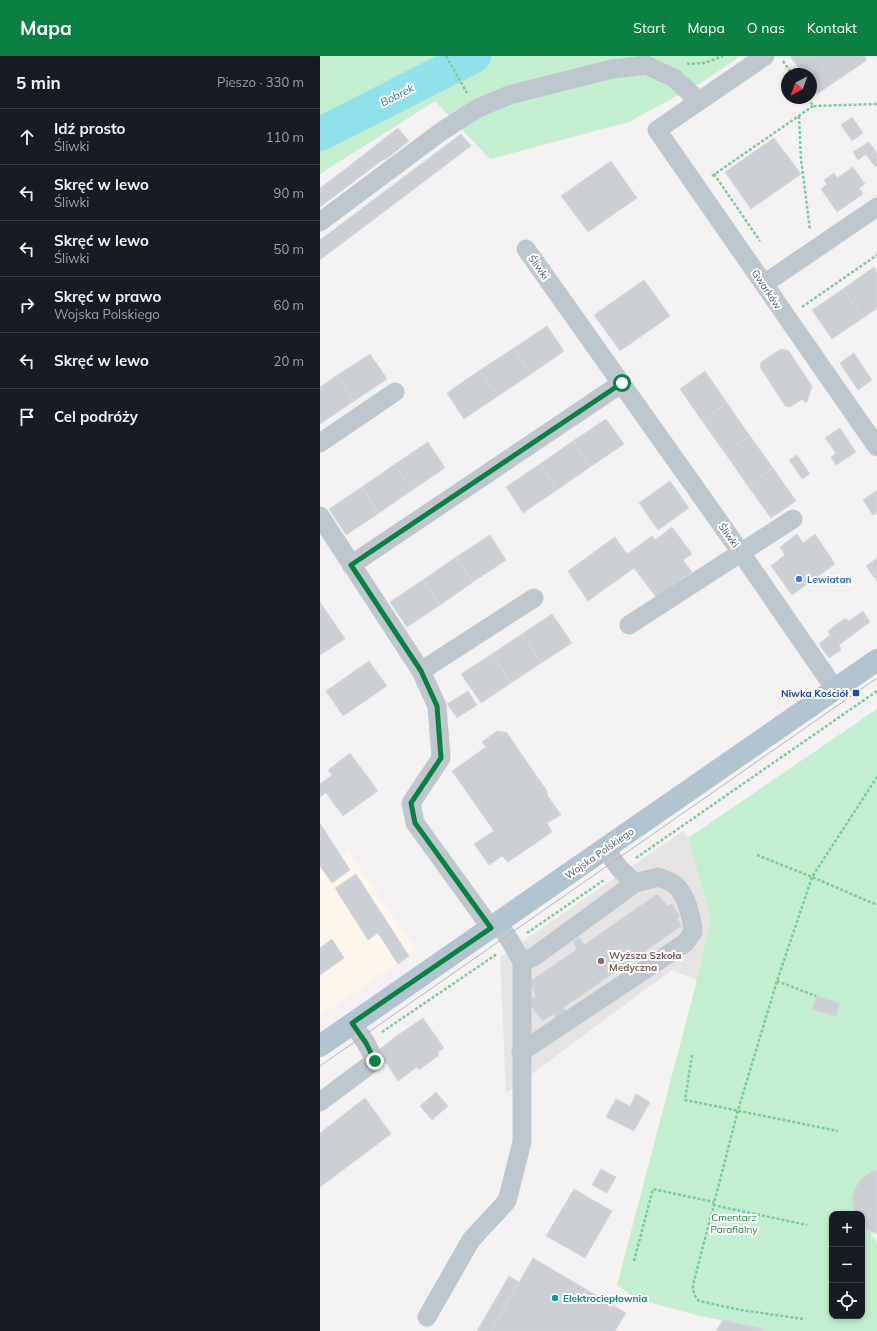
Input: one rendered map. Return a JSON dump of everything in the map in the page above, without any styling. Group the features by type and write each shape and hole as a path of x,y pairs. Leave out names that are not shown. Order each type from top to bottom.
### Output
{"main road":[{"name":"Wojska Polskiego","path":"320,1046 877,660"}],"street":[{"path":"320,222 442,131 478,108 509,96 612,69 646,65 674,78 699,101 765,56"},
{"name":"Gwarków","path":"699,101 657,130 786,318 877,447"},
{"path":"764,284 877,206"},
{"name":"Śliwki","path":"526,249 622,383 835,689"},
{"path":"351,565 622,383"},
{"path":"320,442 395,392"},
{"path":"320,516 421,671 437,706 441,758 411,803 415,823 494,926 512,944 522,962 522,1142 507,1201 471,1240 427,1317"},
{"path":"629,625 793,519"},
{"path":"421,671 534,598"},
{"path":"605,849 620,868 635,883"},
{"path":"521,1052 685,942 693,932 691,916 685,899 676,885 658,877 635,883 535,956 522,962"},
{"path":"320,1102 375,1061 366,1043 352,1023"}],"path":[{"path":"446,56 464,88"},
{"path":"780,56 788,68"},
{"path":"696,187 813,106 877,104"},
{"path":"799,116 801,159 811,234"},
{"path":"714,174 763,247"},
{"path":"786,318 877,255"},
{"path":"803,1319 741,1310 699,1301 695,1298 693,1292 694,1277 738,1110 777,981 812,877 877,777"},
{"path":"757,855 877,905"},
{"path":"777,981 816,996"},
{"path":"692,1055 685,1100 838,1131"},
{"path":"634,1261 653,1189 714,1202"},
{"path":"713,1205 807,1225"}],"shaded area":[{"name":"Wyższa Szkoła Medyczna","path":"683,831 688,838 711,919 697,980 672,970 506,1093 500,957"},
{"path":"348,851 417,950 320,1016 320,870"}],"green space":[{"path":"320,56 741,56 704,81 629,122 490,159 435,101 320,174"},
{"name":"Cmentarz Parafialny","path":"877,709 877,1170 852,1200 854,1211 829,1211 829,1319 865,1319 865,1227 870,1231 877,1243 877,1331 762,1331 763,1329 696,1315 637,1299 617,1285 697,980 711,919 688,838"}],"building":[{"path":"864,56 867,60 817,94 817,68 799,68 791,57"},
{"path":"852,117 863,133 852,141 841,125"},
{"path":"398,128 409,141 320,207 320,188"},
{"path":"461,134 471,146 320,260 320,240"},
{"path":"774,138 801,174 751,209 725,172"},
{"path":"869,142 877,154 877,165 875,167 861,147"},
{"path":"861,147 866,154 858,160 853,152"},
{"path":"611,161 637,198 588,232 561,196"},
{"path":"853,167 865,184 859,188 863,194 837,212 821,189 827,184 824,180 834,173 837,178"},
{"path":"874,267 877,272 877,308 863,318 843,289"},
{"path":"644,280 670,316 620,351 594,315"},
{"path":"843,289 863,318 832,339 812,310"},
{"path":"547,326 564,351 531,374 514,348"},
{"path":"514,348 531,374 498,396 480,370"},
{"path":"781,349 789,351 812,386 807,402 805,403 803,399 790,407 785,406 760,367 761,362"},
{"path":"854,353 872,380 858,390 840,363"},
{"path":"370,354 387,379 354,401 336,376"},
{"path":"480,370 498,396 464,419 447,393"},
{"path":"705,371 727,403 702,421 680,389"},
{"path":"336,376 354,401 320,424 320,387"},
{"path":"727,403 750,436 725,453 702,421"},
{"path":"606,419 624,444 590,467 573,441"},
{"path":"840,428 856,452 836,465 831,457 836,453 825,438"},
{"path":"750,436 773,468 748,486 725,453"},
{"path":"573,441 590,467 557,490 540,464"},
{"path":"428,442 445,468 412,490 395,464"},
{"path":"797,455 810,474 802,479 789,460"},
{"path":"395,464 412,490 379,513 362,487"},
{"path":"540,464 557,490 523,513 506,487"},
{"path":"773,468 796,501 771,518 748,486"},
{"path":"670,481 689,508 658,530 639,503"},
{"path":"362,487 379,513 346,535 329,509"},
{"path":"877,490 877,512 873,515 863,500"},
{"path":"672,527 692,554 683,560 692,572 656,597 634,568 588,601 568,571 615,537 627,554 652,536 655,540"},
{"path":"797,534 803,543 815,534 835,564 792,595 771,566 785,555 780,547"},
{"path":"490,535 506,560 473,582 456,557"},
{"path":"456,557 473,582 440,605 423,580"},
{"path":"877,558 877,581 866,566"},
{"path":"423,580 440,605 407,627 390,602"},
{"path":"320,602 345,639 320,655"},
{"path":"863,611 870,622 839,645 841,650 829,658 819,644 830,635 828,631 845,618 849,621"},
{"path":"552,614 572,643 541,663 522,634"},
{"path":"522,634 541,663 511,683 492,654"},
{"path":"492,654 511,683 481,703 461,674"},
{"path":"369,661 387,686 343,716 326,691"},
{"path":"468,691 477,705 457,718 447,704"},
{"path":"497,731 507,733 547,791 547,795 561,815 547,823 552,832 508,862 502,856 489,865 474,844 494,831 452,771 486,747 482,742"},
{"path":"350,753 378,791 343,816 326,793 320,797 320,784 332,775 328,770"},
{"path":"320,823 350,870 332,883 320,866"},
{"path":"356,874 389,925 368,940 335,888"},
{"path":"657,894 668,906 672,904 680,916 677,918 681,925 680,927 563,1008 566,1011 556,1018 553,1014 542,1021 528,1001 536,996 528,983 577,949 573,942 579,937 584,945"},
{"path":"389,925 409,956 398,964 378,933"},
{"path":"332,939 344,958 320,975 320,948"},
{"path":"816,996 840,1003 836,1016 812,1010"},
{"path":"423,1018 444,1048 438,1052 439,1055 419,1070 417,1067 398,1081 378,1050"},
{"path":"436,1092 448,1106 432,1120 420,1106"},
{"path":"636,1094 650,1102 634,1131 606,1117 616,1099 630,1106"},
{"path":"365,1098 391,1134 320,1187 320,1133"},
{"path":"601,1169 616,1177 607,1193 592,1185"},
{"path":"877,1170 877,1234 865,1227 865,1211 854,1211 852,1200 855,1188 862,1178 872,1171"},
{"path":"574,1189 612,1211 585,1258 546,1236"},
{"name":"Elektrociepłownia","path":"533,1258 626,1313 615,1331 491,1331"},
{"path":"509,1276 519,1282 491,1331 477,1331"},
{"path":"723,1320 763,1329 762,1331 716,1331"}],"waterway":[{"name":"Bobrek","path":"320,134 474,56"}],"tram line":[{"path":"320,1066 877,678"}],"place":[{"name":"Lewiatan","path":"799,579"},
{"name":"Niwka Kościół","path":"856,693"},
{"name":"Wyższa Szkoła Medyczna","path":"601,961"},
{"name":"Elektrociepłownia","path":"555,1298"}],"route":[{"path":"375,1061 366,1043 352,1023 491,928 415,823 411,803 441,758 437,706 421,671 351,565 622,383"}]}
